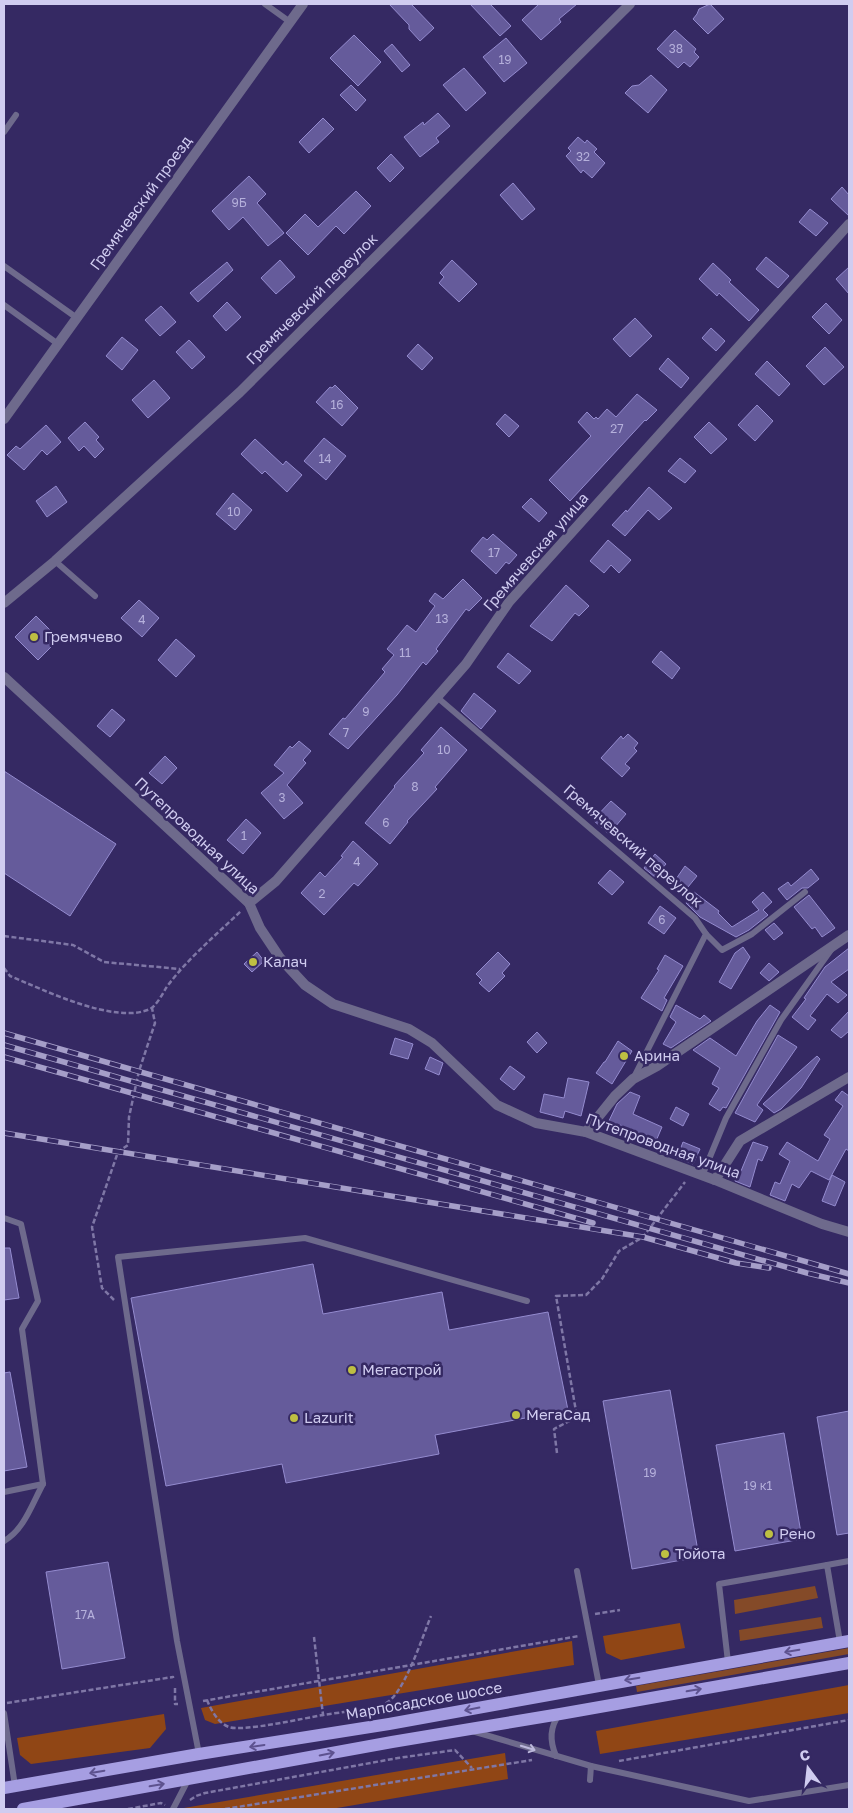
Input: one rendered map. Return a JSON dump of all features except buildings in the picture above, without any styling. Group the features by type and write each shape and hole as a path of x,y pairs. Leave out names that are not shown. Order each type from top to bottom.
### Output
{"main road":[{"name":"Марпосадское шоссе","path":"10,1787 199,1754 389,1724 845,1641"},
{"path":"23,1809 849,1663"},
{"path":"199,1754 203,1777"}],"street":[{"name":"Гремячевский проезд","path":"4,419 303,4"},
{"name":"Гремячевский переулок","path":"4,603 55,560 240,392 630,4"},
{"name":"Гремячевская улица","path":"249,903 276,881 438,698 466,664 509,602 849,224"},
{"name":"Путепроводная улица","path":"4,677 249,903 260,928 280,958 305,985 333,1004 409,1030 432,1043 497,1105 536,1123 586,1132 715,1180 822,1224 849,1232"},
{"path":"586,1132 615,1096 633,1078 657,1066 849,936"},
{"path":"715,1180 740,1141 849,1077"}],"lane":[{"path":"265,4 290,22"},
{"path":"4,132 16,115"},
{"path":"4,266 77,318"},
{"path":"4,305 58,344"},
{"path":"55,560 95,596"},
{"name":"Гремячевский переулок","path":"438,698 694,918 706,934 722,950 752,934 806,892"},
{"path":"633,1078 706,934"},
{"path":"702,1176 726,1118 777,1028 832,949"},
{"path":"4,1218 21,1224 38,1301 22,1328 42,1484 22,1524 12,1536 4,1541"},
{"path":"199,1754 177,1641 118,1257 305,1238 526,1301"},
{"path":"4,1492 42,1484"},
{"path":"728,1662 718,1584 849,1561"},
{"path":"827,1566 845,1641"},
{"path":"578,1571 599,1685"},
{"path":"4,1713 10,1787"},
{"path":"556,1756 551,1738 555,1721 560,1714"},
{"path":"466,1730 591,1766 749,1801 849,1785"},
{"path":"590,1780 591,1766"},
{"path":"173,1809 188,1780"}],"path":[{"path":"4,974 77,1003 117,1013 139,1013 152,1008 180,969 249,903"},
{"path":"4,936 73,945 104,962 180,969"},
{"path":"4,968 10,976"},
{"path":"126,1311 102,1288 92,1227 118,1152 128,1145 129,1117 139,1071 155,1023 152,1008"},
{"path":"557,1453 554,1429 577,1417 556,1296 586,1295 602,1279 619,1251 643,1237 692,1172"},
{"path":"587,1615 620,1610"},
{"path":"431,1616 412,1665 394,1698 386,1704 240,1728 229,1727 223,1723 212,1712 205,1701 319,1681 412,1665 590,1634"},
{"path":"314,1636 323,1715"},
{"path":"10,1702 173,1677 175,1704 178,1704"},
{"path":"591,1766 849,1720"},
{"path":"240,1728 241,1733"},
{"path":"187,1804 196,1796 205,1793 398,1758 454,1750 472,1768"},
{"path":"226,1809 556,1756"},
{"path":"128,1809 161,1803 165,1805 165,1809"}],"shaded area":[{"path":"815,1586 818,1598 735,1614 734,1600"},
{"path":"821,1617 823,1628 740,1641 739,1630"},
{"path":"680,1623 685,1648 621,1660 606,1653 603,1636"},
{"path":"572,1641 574,1665 215,1724 205,1720 201,1708"},
{"path":"849,1648 849,1654 637,1692 636,1686"},
{"path":"849,1685 849,1713 600,1754 596,1731"},
{"path":"164,1714 166,1729 150,1748 31,1764 20,1755 17,1738"},
{"path":"505,1753 508,1779 331,1809 178,1809"}],"railway":[{"path":"4,1033 849,1274"},
{"path":"4,1045 807,1273 849,1283"},
{"path":"4,1057 593,1223"},
{"path":"4,1133 643,1237 736,1263 769,1268"}],"place":[{"name":"Гремячево","path":"34,637"},
{"name":"Калач","path":"253,962"},
{"name":"Арина","path":"624,1056"},
{"name":"Мегастрой","path":"352,1370"},
{"name":"МегаСад","path":"516,1415"},
{"name":"Lazurit","path":"294,1418"},
{"name":"Рено","path":"769,1534"},
{"name":"Тойота","path":"665,1554"}]}
